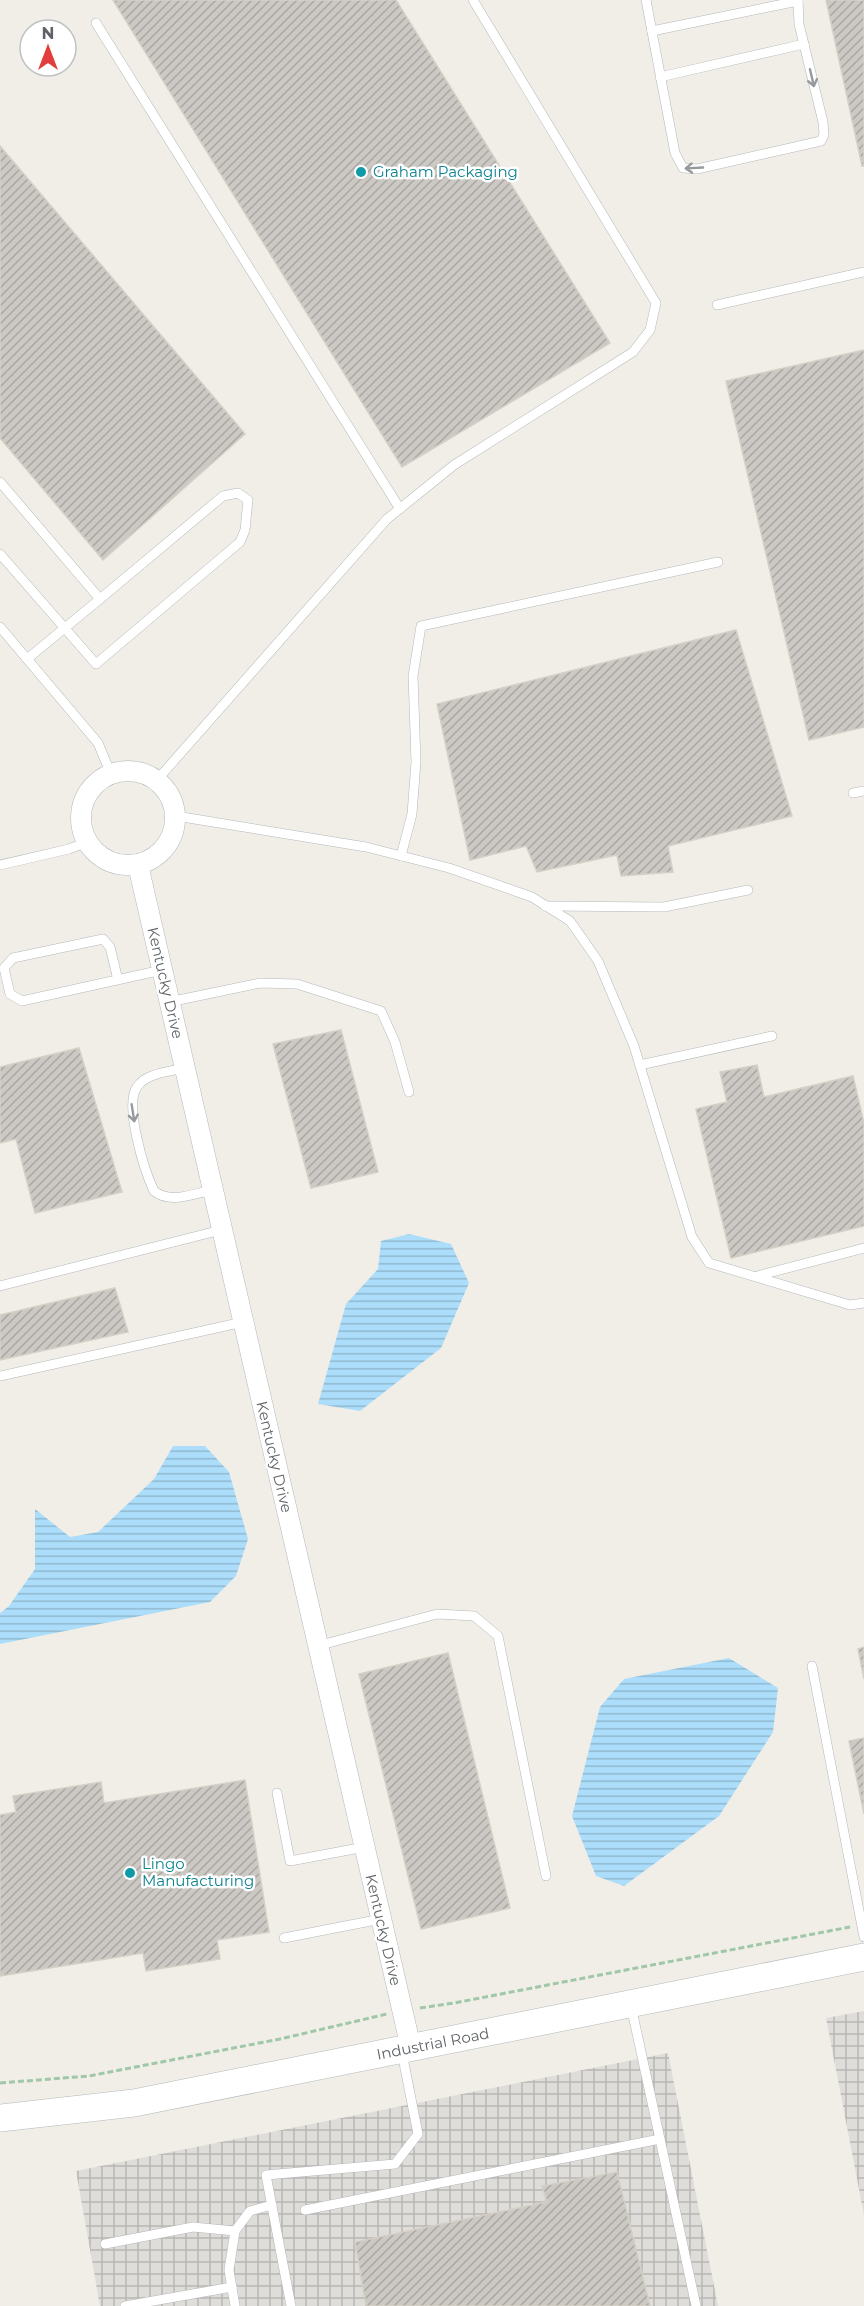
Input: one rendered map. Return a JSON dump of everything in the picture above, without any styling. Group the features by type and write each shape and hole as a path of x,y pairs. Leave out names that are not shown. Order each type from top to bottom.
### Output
{"main road":[{"name":"Industrial Road","path":"0,2118 134,2103 864,1957"}],"street":[{"path":"135,772 157,780 167,790 176,816 174,833 166,848 153,859 138,865 118,865 100,857 87,842 81,818 87,795 97,782 111,774 135,772"},
{"name":"Kentucky Drive","path":"138,865 381,1919 406,2049"}],"lane":[{"path":"157,780 387,519 454,465 633,352 650,330 657,303 473,0"},
{"path":"647,4 660,77 675,153 683,168 697,169 821,141 824,135 823,122 804,44 798,0 652,31"},
{"path":"96,23 400,509"},
{"path":"660,77 804,44"},
{"path":"717,305 864,272"},
{"path":"0,482 100,599"},
{"path":"0,554 64,628 96,664 240,542 245,530 248,500 244,495 231,493 223,496 100,599 64,628 27,659"},
{"path":"401,856 412,814 416,762 413,676 421,626 718,562"},
{"path":"0,627 98,743 111,774"},
{"path":"853,793 864,791"},
{"path":"176,816 366,847 448,868 531,897 570,921 598,961 640,1065 692,1237 709,1263 850,1305 864,1303"},
{"path":"0,865 69,849 87,842"},
{"path":"545,906 664,907 748,890"},
{"path":"118,980 110,947 103,939 13,958 4,968 10,994 22,1001 118,980 162,970"},
{"path":"169,1002 260,983 297,984 381,1011 395,1042 409,1092"},
{"path":"640,1065 772,1036"},
{"path":"184,1068 148,1077 138,1085 131,1098 132,1113 154,1191 161,1196 176,1198 212,1190"},
{"path":"0,1286 221,1230"},
{"path":"755,1277 864,1248"},
{"path":"0,1377 243,1322"},
{"path":"317,1646 437,1614 474,1616 498,1636 546,1876"},
{"path":"812,1666 864,1937"},
{"path":"277,1793 290,1861 364,1847"},
{"path":"284,1938 381,1919"},
{"path":"631,2004 696,2306"},
{"path":"291,2306 266,2175 395,2163 418,2134 406,2049"},
{"path":"305,2210 660,2139"},
{"path":"235,2306 229,2270 235,2231 250,2211 272,2205"},
{"path":"105,2244 193,2227 235,2231"},
{"path":"125,2306 232,2287"}],"path":[{"path":"424,2007 837,1929"},
{"path":"0,2083 89,2076 334,2028 365,2018"}],"shaded area":[{"path":"864,2011 864,2215 826,2018"},
{"path":"668,2053 718,2306 100,2306 76,2171"}],"water":[{"path":"409,1234 451,1244 469,1283 441,1348 360,1411 318,1404 346,1304 378,1269 381,1241"},
{"path":"173,1446 205,1446 229,1472 248,1539 236,1576 210,1602 0,1644 0,1613 9,1606 35,1569 35,1509 70,1537 98,1532 154,1479"},
{"path":"729,1658 778,1688 773,1732 719,1816 624,1886 596,1876 572,1816 600,1707 624,1679"}],"building":[{"name":"Graham Packaging","path":"113,0 396,0 610,343 402,467"},
{"path":"826,0 864,0 864,166 862,166"},
{"path":"0,146 245,434 103,560 0,438"},
{"path":"864,350 864,727 809,740 726,381"},
{"path":"736,630 792,816 668,846 673,872 621,876 617,855 537,872 526,846 470,860 437,704"},
{"path":"341,1030 378,1172 311,1188 273,1044"},
{"path":"79,1048 122,1192 35,1213 16,1139 0,1143 0,1067"},
{"path":"757,1065 764,1097 853,1076 864,1123 864,1226 731,1258 696,1109 727,1102 720,1072"},
{"path":"115,1288 128,1332 0,1360 0,1315"},
{"path":"864,1647 864,1679 858,1649"},
{"path":"448,1653 510,1908 421,1929 359,1674"},
{"path":"864,1738 864,1814 849,1741"},
{"name":"Lingo Manufacturing","path":"245,1780 269,1932 217,1940 220,1959 146,1971 143,1953 0,1976 0,1815 16,1812 13,1796 101,1782 104,1803"},
{"path":"617,2172 650,2306 366,2306 355,2242 547,2202 542,2186"}],"place":[{"name":"Graham Packaging","path":"361,172"},
{"name":"Lingo Manufacturing","path":"130,1873"}]}
